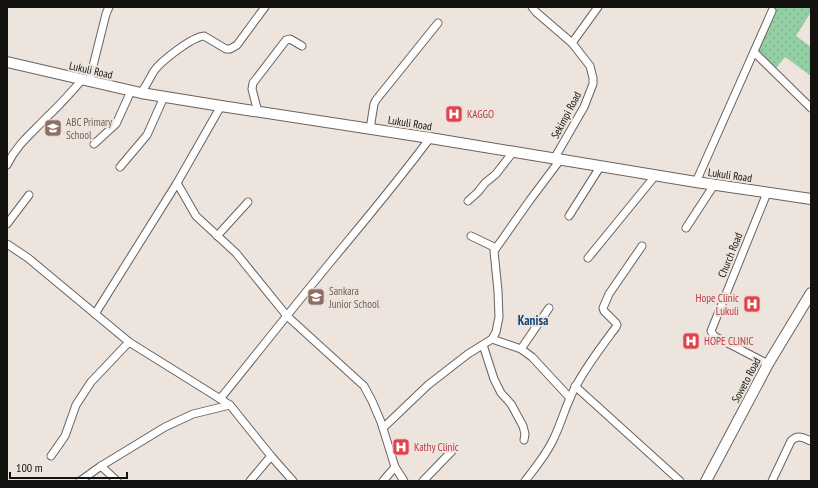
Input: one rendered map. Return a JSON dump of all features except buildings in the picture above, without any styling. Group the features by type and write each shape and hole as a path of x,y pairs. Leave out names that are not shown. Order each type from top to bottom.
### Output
{"street":[{"path":"7,165 20,144 86,81 109,7"},
{"path":"141,93 155,70 195,38 204,36 230,49 237,45 265,7"},
{"name":"Sekimpi Road","path":"496,248 557,160 584,107 593,84 590,66 572,43 532,7"},
{"path":"572,43 598,7"},
{"path":"696,182 772,11"},
{"path":"370,129 376,100 438,23"},
{"path":"258,112 252,89 253,83 286,40 290,39 302,46"},
{"path":"754,52 811,108"},
{"name":"Lukuli Road","path":"7,62 86,81 164,97 430,138 655,176 811,199"},
{"path":"94,144 116,124 131,91"},
{"path":"120,167 147,135 164,97"},
{"path":"95,314 177,183 221,106"},
{"path":"220,399 390,190 430,138"},
{"path":"468,201 496,174 513,152"},
{"path":"569,216 600,167"},
{"path":"588,258 655,176"},
{"path":"177,183 192,212 236,253 287,316 364,386 372,400 383,428 395,467 404,481"},
{"path":"686,228 714,185"},
{"name":"Church Road","path":"767,193 711,331 714,336 768,364"},
{"path":"7,224 29,195"},
{"path":"217,236 248,202"},
{"path":"383,428 428,385 468,354 492,340 496,332 499,317 494,251 496,248 471,236"},
{"path":"7,244 28,258 129,342 230,405 293,481"},
{"path":"526,481 550,445 576,386 616,327 616,323 604,312 603,308 609,294 642,246"},
{"name":"Soweto Road","path":"706,481 768,364 811,293"},
{"path":"521,349 549,308"},
{"path":"492,340 521,349 532,357 570,398"},
{"path":"51,456 65,436 76,405 91,382 129,342"},
{"path":"483,345 494,379 501,393 511,404 523,426 525,434 524,440"},
{"path":"576,386 680,481"},
{"path":"80,481 101,466 165,427 188,416 230,405"},
{"path":"772,481 791,441 798,436 811,441"},
{"path":"423,481 452,451"},
{"path":"250,481 271,456"},
{"path":"101,466 117,481"},
{"path":"382,481 395,467"}],"green space":[{"path":"768,7 810,7 811,12 796,36 811,47 811,76 785,57 776,68 756,49 775,13 775,11"}],"place":[{"name":"KAGGO","path":"454,114"},
{"name":"ABC Primary School","path":"53,128"},
{"name":"Sankara Junior School","path":"316,297"},
{"name":"Hope Clinic Lukuli","path":"752,304"},
{"name":"HOPE CLINIC","path":"691,341"},
{"name":"Kathy Clinic","path":"401,447"}],"district":[{"name":"Kanisa","path":"533,320"}]}
